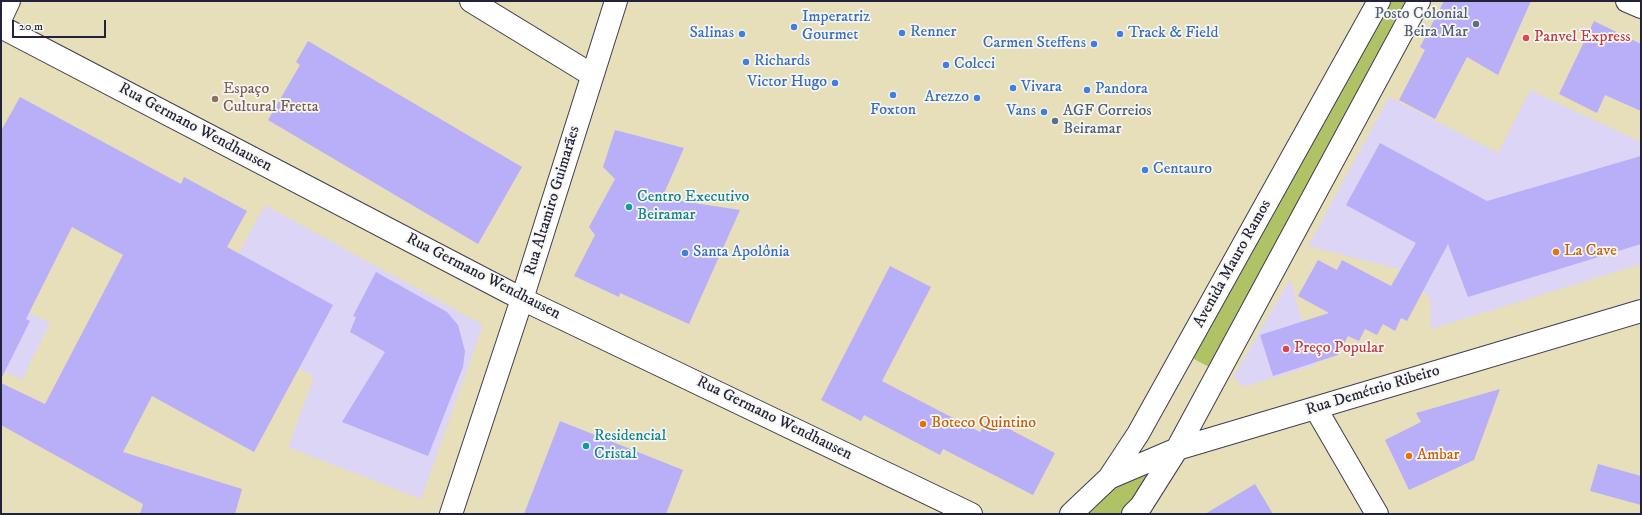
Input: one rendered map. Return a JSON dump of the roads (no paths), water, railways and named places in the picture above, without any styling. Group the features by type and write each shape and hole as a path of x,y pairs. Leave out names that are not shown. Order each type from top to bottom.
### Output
{"street":[{"path":"1,18 9,1"},
{"path":"471,1 592,75"},
{"name":"Rua Altamiro Guimarães","path":"451,514 522,299 616,1"},
{"name":"Avenida Mauro Ramos","path":"1071,514 1108,478 1138,434 1379,1"},
{"path":"1133,514 1141,506 1177,449 1418,1"},
{"path":"1627,1 1641,7"},
{"name":"Rua Germano Wendhausen","path":"1,27 522,299 971,514"},
{"name":"Rua Demétrio Ribeiro","path":"1108,478 1177,449 1316,409 1641,311"},
{"path":"1316,409 1377,514"}],"place":[{"name":"Posto Colonial Beira Mar","path":"1476,24"},
{"name":"Imperatriz Gourmet","path":"794,27"},
{"name":"Renner","path":"902,33"},
{"name":"Salinas","path":"742,34"},
{"name":"Track & Field","path":"1120,34"},
{"name":"Panvel Express","path":"1526,38"},
{"name":"Carmen Steffens","path":"1094,44"},
{"name":"Richards","path":"746,62"},
{"name":"Colcci","path":"946,65"},
{"name":"Victor Hugo","path":"835,83"},
{"name":"Vivara","path":"1013,88"},
{"name":"Pandora","path":"1087,90"},
{"name":"Foxton","path":"893,95"},
{"name":"Arezzo","path":"977,98"},
{"name":"Espaço Cultural Fretta","path":"215,99"},
{"name":"Vans","path":"1044,112"},
{"name":"AGF Correios Beiramar","path":"1055,121"},
{"name":"Centauro","path":"1145,170"},
{"name":"Centro Executivo Beiramar","path":"629,207"},
{"name":"La Cave","path":"1556,252"},
{"name":"Santa Apolônia","path":"685,253"},
{"name":"Preço Popular","path":"1286,349"},
{"name":"Boteco Quintino","path":"923,424"},
{"name":"Residencial Cristal","path":"586,446"},
{"name":"Ambar","path":"1409,456"}]}
